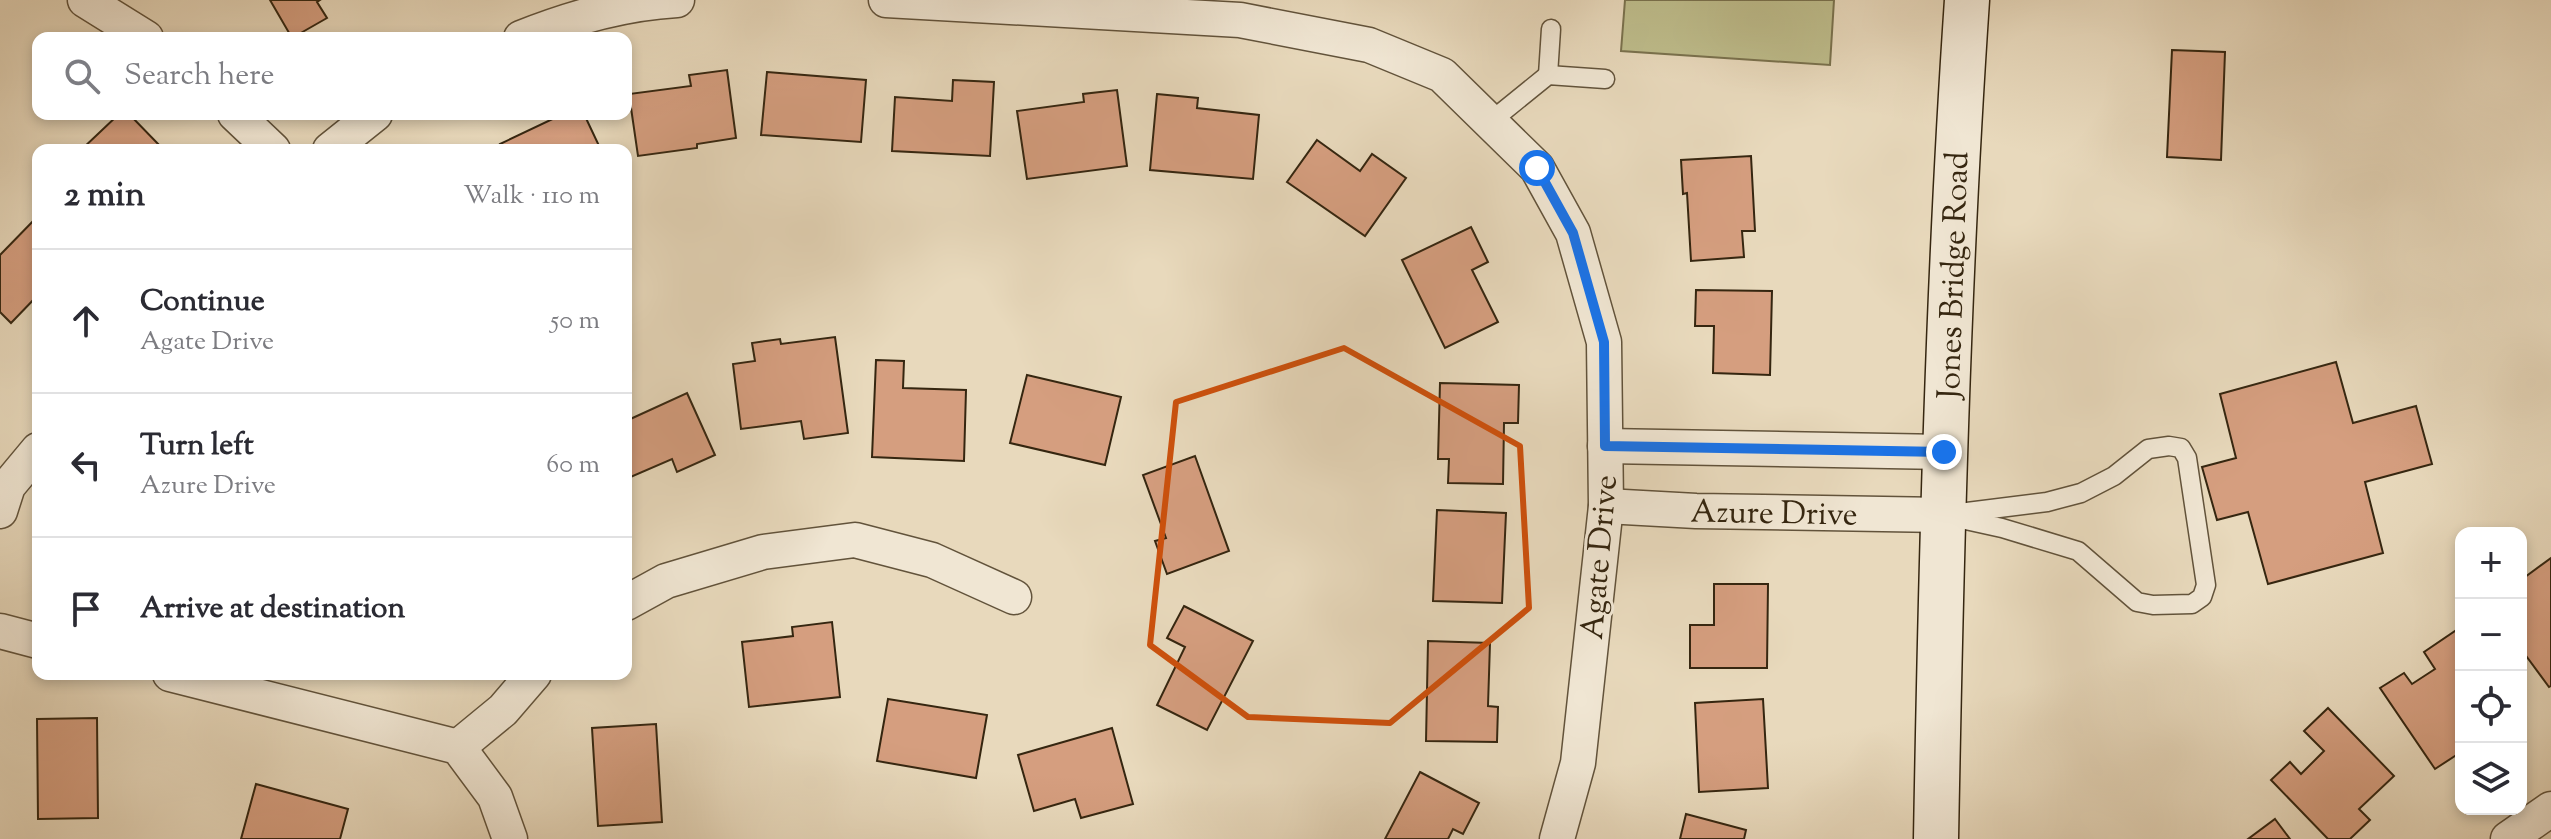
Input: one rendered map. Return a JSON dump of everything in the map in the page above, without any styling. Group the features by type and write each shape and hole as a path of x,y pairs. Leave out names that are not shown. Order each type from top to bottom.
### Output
{"main road":[{"name":"Jones Bridge Road","path":"1936,839 1944,452 1955,176 1967,0"}],"street":[{"path":"85,0 136,32"},
{"path":"536,32 640,2 677,0"},
{"name":"Agate Drive","path":"886,0 1240,20 1369,45 1442,75 1537,168 1573,233 1604,342 1606,506 1578,763 1557,839"},
{"path":"241,120 267,144"},
{"path":"338,144 368,120"},
{"name":"Azure Drive","path":"1605,446 1944,452"},
{"path":"0,511 8,486 32,457"},
{"name":"Azure Drive","path":"1606,506 1696,511 1943,515"},
{"path":"632,600 666,581 763,552 855,540 932,560 1014,597"},
{"path":"0,631 32,639"},
{"path":"194,680 458,747 495,797 510,839"},
{"path":"458,747 503,710 529,680"},
{"path":"2508,839 2551,809"}],"lane":[{"path":"1548,75 1551,29"},
{"path":"1490,122 1548,75 1605,79"},
{"path":"2181,448 2187,458 2206,585 2202,597 2192,604 2153,605 2137,602 2078,551 2002,528 1943,515 2047,502 2081,493 2114,476 2148,449 2181,448"}],"highlighted area":[{"path":"1344,348 1520,446 1529,608 1390,723 1248,717 1150,645 1176,402"}],"shaded area":[{"path":"1625,0 1834,0 1830,65 1621,51"}],"building":[{"path":"270,0 320,0 317,2 327,18 302,32 289,32"},
{"path":"2172,50 2225,52 2221,160 2167,157"},
{"path":"727,70 736,138 697,144 697,148 638,156 632,94 691,86 689,75"},
{"path":"767,72 866,80 861,142 761,135"},
{"path":"953,80 994,82 990,156 892,151 895,97 952,101"},
{"path":"1117,90 1127,166 1027,179 1017,111 1084,102 1083,94"},
{"path":"1157,94 1198,98 1197,108 1259,115 1253,179 1150,170"},
{"path":"113,120 135,120 158,144 87,144"},
{"path":"550,120 587,120 598,144 500,144"},
{"path":"1317,140 1360,171 1372,154 1406,178 1365,236 1287,182"},
{"path":"1751,156 1755,231 1742,231 1744,257 1691,261 1687,193 1683,194 1681,160"},
{"path":"32,222 32,301 11,323 0,312 0,255"},
{"path":"1471,227 1488,262 1472,270 1498,322 1445,348 1402,260"},
{"path":"1696,290 1772,291 1770,375 1713,373 1714,326 1695,326"},
{"path":"835,337 848,433 804,439 801,421 741,429 733,364 755,361 752,343 780,339 781,344"},
{"path":"876,360 904,361 903,388 966,390 964,461 872,457"},
{"path":"2336,362 2353,423 2416,406 2432,464 2365,482 2383,553 2268,584 2248,512 2217,520 2202,467 2236,458 2220,394"},
{"path":"1027,375 1121,397 1105,465 1010,443"},
{"path":"1440,383 1519,385 1518,423 1504,423 1503,484 1448,483 1449,459 1438,459"},
{"path":"687,393 715,455 677,472 672,459 632,476 632,418"},
{"path":"1195,456 1229,551 1167,574 1155,541 1166,538 1143,475"},
{"path":"1437,510 1506,513 1502,603 1433,601"},
{"path":"2551,558 2549,687 2527,657 2527,576"},
{"path":"1714,584 1768,584 1767,668 1690,668 1690,625 1714,625"},
{"path":"1184,606 1253,641 1207,730 1157,705 1185,647 1167,638"},
{"path":"832,622 840,697 749,707 742,642 793,636 792,627"},
{"path":"2455,631 2455,756 2435,769 2380,688 2404,673 2412,684 2435,669 2424,652"},
{"path":"1428,641 1490,643 1488,706 1498,707 1497,742 1426,741"},
{"path":"888,699 987,715 976,778 877,761"},
{"path":"1763,699 1768,788 1699,792 1695,703"},
{"path":"2328,708 2394,776 2359,809 2370,820 2350,839 2328,839 2271,780 2290,762 2301,774 2324,751 2304,731"},
{"path":"97,718 98,818 38,819 37,719"},
{"path":"656,724 662,822 598,826 592,728"},
{"path":"1112,728 1133,804 1081,818 1075,799 1034,811 1018,755"},
{"path":"1420,772 1479,803 1463,834 1453,829 1448,839 1385,839"},
{"path":"256,784 348,809 340,839 241,839"},
{"path":"1686,814 1746,830 1744,839 1680,839"},
{"path":"2275,819 2290,839 2248,839"}],"route":[{"path":"1537,168 1573,233 1604,342 1605,446 1944,452"}]}
